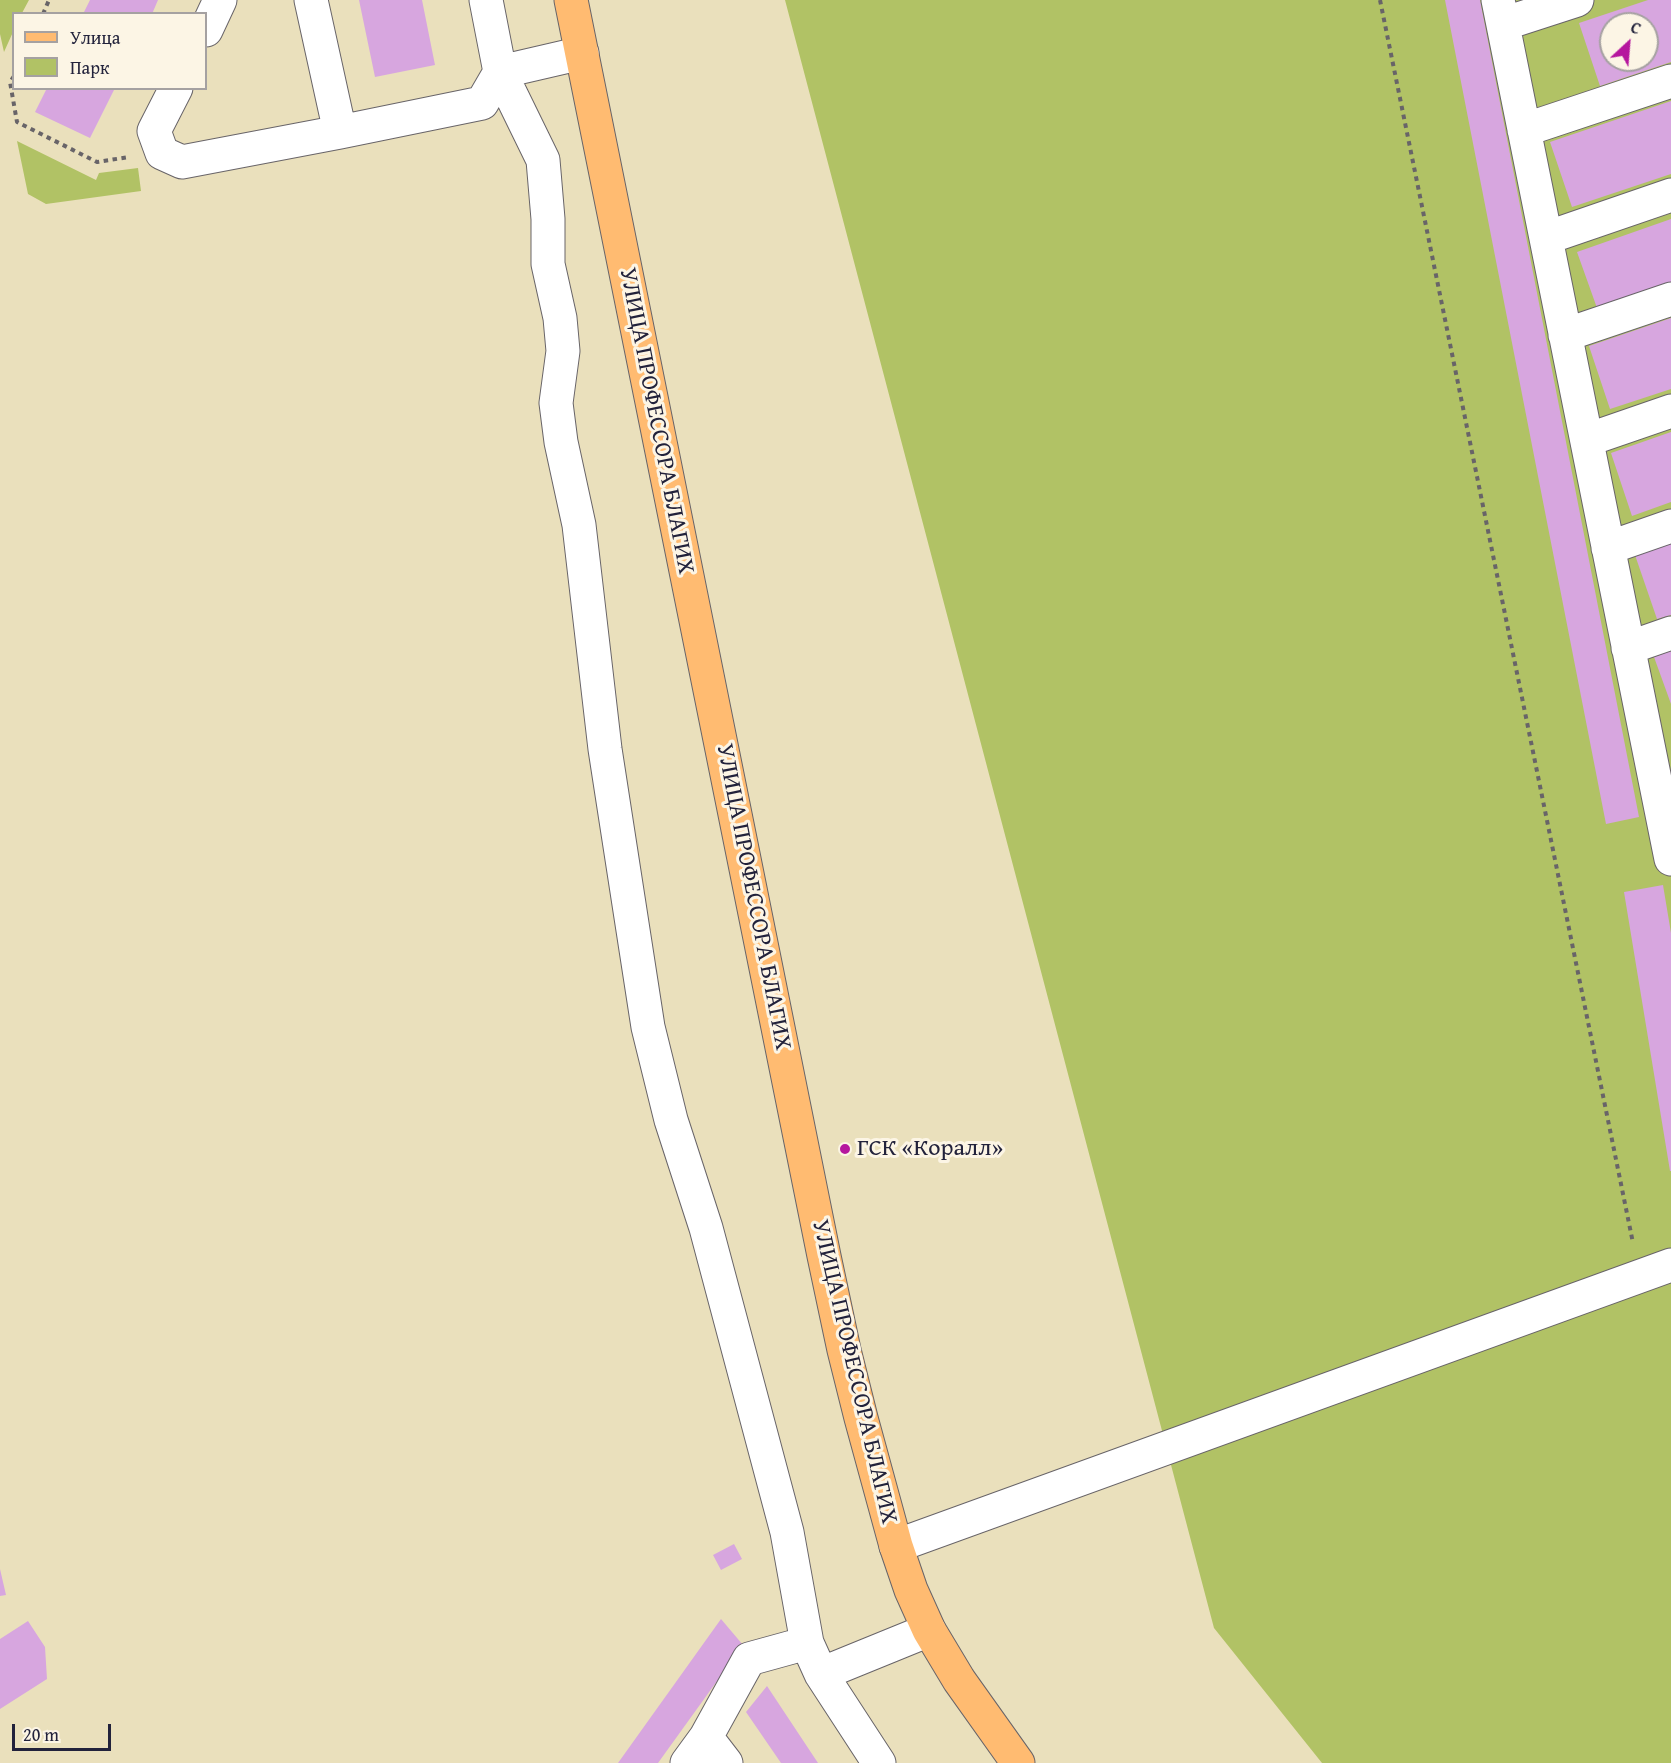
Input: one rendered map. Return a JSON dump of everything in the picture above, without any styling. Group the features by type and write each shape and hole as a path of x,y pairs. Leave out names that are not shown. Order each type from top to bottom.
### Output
{"main road":[{"name":"УЛИЦА ПРОФЕССОРА БЛАГИХ","path":"572,0 844,1350 876,1478 911,1590 929,1630 959,1680 1018,1763"}],"lane":[{"path":"207,28 220,0"},
{"path":"311,0 340,132"},
{"path":"486,0 500,72 543,160 548,219 548,264 560,318 563,351 556,404 561,442 579,525 605,749 648,1027 670,1120 706,1228 784,1521 807,1643 821,1674 879,1763"},
{"path":"1577,0 1501,12 1628,648 1659,739 1670,853"},
{"path":"175,90 154,131 162,153 182,162 482,103 500,72 582,53"},
{"path":"1524,130 1671,81"},
{"path":"1546,238 1671,195"},
{"path":"1566,335 1671,299"},
{"path":"1587,440 1671,411"},
{"path":"1608,548 1671,526"},
{"path":"1628,648 1671,633"},
{"path":"896,1546 1671,1265"},
{"path":"821,1674 929,1630"},
{"path":"687,1763 706,1737 749,1659 807,1643"},
{"path":"706,1737 726,1763"}],"path":[{"path":"1380,0 1640,1276"},
{"path":"12,79 10,82 17,122 98,162 162,153"}],"green space":[{"path":"0,0 29,0 23,12 12,12 12,34 4,52 0,34"},
{"path":"785,0 1671,0 1671,1763 1322,1763 1214,1628"},
{"path":"17,141 96,180 99,173 138,168 141,191 46,204 28,194"}],"building":[{"path":"90,0 158,0 153,12 84,12"},
{"path":"359,0 422,0 435,65 375,77"},
{"path":"1445,0 1480,0 1639,817 1606,824"},
{"path":"1648,0 1671,0 1671,62 1659,66 1659,12 1612,12"},
{"path":"1599,16 1599,72 1641,72 1600,86 1579,23"},
{"path":"46,90 114,90 90,138 35,112"},
{"path":"1671,101 1671,174 1572,207 1550,142"},
{"path":"1671,219 1671,282 1597,308 1577,252"},
{"path":"1671,318 1671,389 1610,409 1589,346"},
{"path":"1671,432 1671,502 1632,516 1611,453"},
{"path":"1671,543 1671,615 1657,619 1635,555"},
{"path":"1671,651 1671,704 1654,657"},
{"path":"1663,885 1671,933 1671,1171 1624,892"},
{"path":"734,1544 742,1559 721,1570 713,1555"},
{"path":"0,1569 6,1595 0,1596"},
{"path":"721,1619 743,1645 658,1763 618,1763"},
{"path":"28,1621 45,1647 47,1679 0,1709 0,1639"},
{"path":"767,1686 818,1763 781,1763 746,1712"}],"place":[{"name":"ГСК «Коралл»","path":"845,1149"}]}
